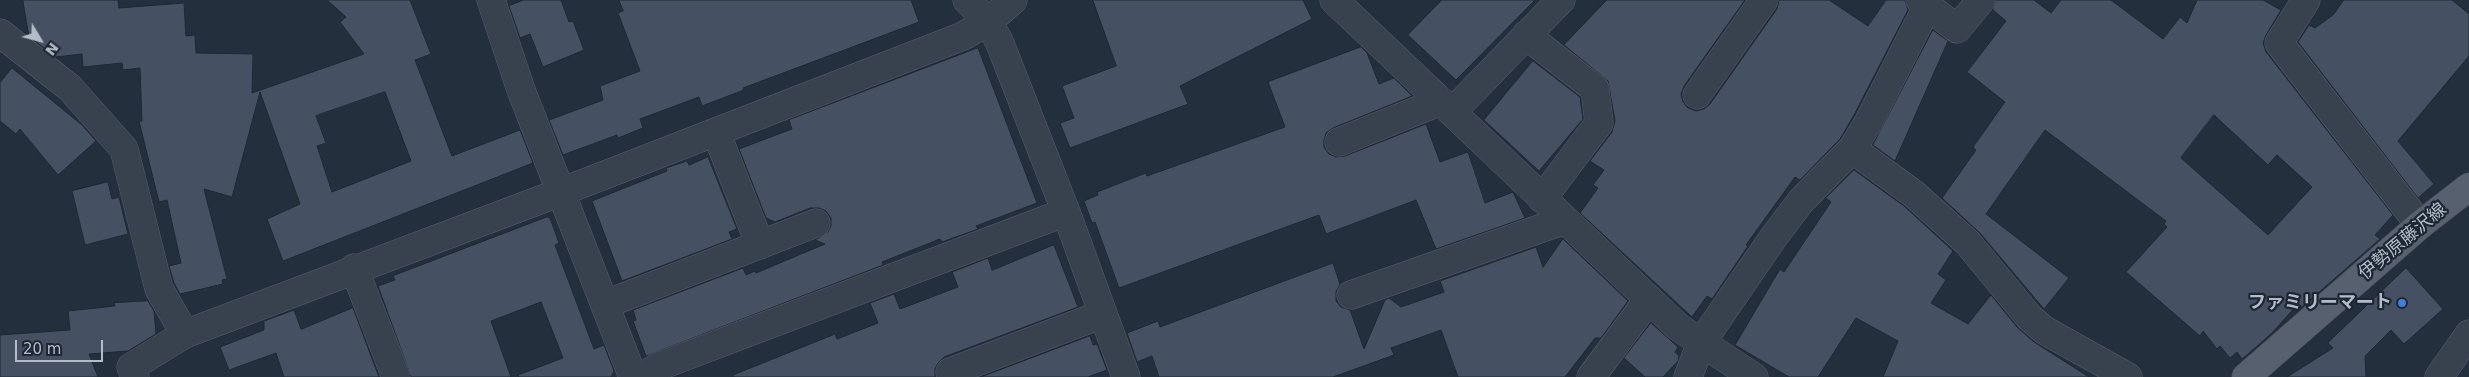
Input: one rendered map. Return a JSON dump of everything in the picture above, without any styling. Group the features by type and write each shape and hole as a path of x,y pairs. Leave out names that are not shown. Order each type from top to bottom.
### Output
{"main road":[{"name":"伊勢原藤沢線","path":"2246,377 2420,225 2469,187"}],"street":[{"path":"491,0 521,90 633,377"},
{"path":"966,0 988,22 999,41 1066,212 1126,377"},
{"path":"135,377 131,366 185,334 354,268 561,192 963,36 988,22 1013,0"},
{"path":"1334,0 1649,300 1678,326 1701,343 1754,377"},
{"path":"1338,142 1447,107 1526,35 1561,0"},
{"path":"1697,95 1764,0"},
{"path":"1688,377 1701,343 1801,201 1852,149 1868,123 1924,4 1957,29 1981,0"},
{"path":"2306,0 2278,43 2420,225"},
{"path":"0,33 70,88 124,149 159,289 185,334"},
{"path":"1526,35 1595,89 1598,123 1542,199"},
{"path":"716,132 760,245"},
{"path":"1852,149 1914,194 1968,243 2029,317 2044,330 2128,377"},
{"path":"643,377 657,367 1066,212"},
{"path":"1351,294 1565,220"},
{"path":"606,304 816,223"},
{"path":"354,268 396,377"},
{"path":"1591,377 1649,300"},
{"path":"952,377 950,372 1103,314"},
{"path":"2439,377 2469,334"}],"building":[{"path":"23,0 118,0 119,8 184,3 186,36 195,35 196,53 253,54 252,93 364,54 340,22 346,17 327,0 410,0 431,54 415,60 452,156 520,130 533,163 283,261 267,219 300,204 260,92 232,197 204,189 227,279 222,280 223,284 180,294 174,283 169,266 181,263 167,200 159,202 139,121 142,121 140,68 123,70 122,63 83,67 82,54 55,57 29,36","holes":["385,92 411,161 332,192 317,146 326,143 316,116"]},
{"path":"524,0 561,0 569,22 573,21 584,50 543,67 530,34 520,38 509,6"},
{"path":"619,0 911,0 919,22 743,88 744,90 702,106 699,97 640,119 643,128 618,138 617,135 563,155 549,120 603,100 600,86 640,71 618,13 623,11"},
{"path":"1093,0 1303,0 1312,19 1180,86 1188,104 1070,148 1060,123 1074,118 1062,86 1116,66"},
{"path":"1442,0 1535,0 1456,80 1408,35"},
{"path":"1607,0 1745,0 1684,86 1681,94 1683,102 1688,108 1696,111 1704,109 1710,104 1777,9 1779,0 1829,0 1868,26 1886,0 1905,0 1908,10 1840,139 1800,180 1795,177 1746,245 1748,246 1712,299 1707,296 1692,317 1580,213 1598,188 1593,185 1604,170 1590,161 1612,132 1615,121 1608,81 1564,45"},
{"path":"1996,0 2034,0 2051,13 2061,0 2111,0 2163,39 2180,17 2187,23 2197,0 2263,0 2281,10 2263,43 2266,52 2393,215 2375,235 2380,239 2302,307 2298,304 2272,333 2242,359 2237,352 2230,358 2220,346 2217,349 2203,331 2200,336 2126,272 2167,227 2164,224 2166,221 2045,130 1986,214 2069,278 2044,309 1980,233 1942,198 1976,150 1973,147 2005,102 1967,72 2006,21 1993,10","holes":["2214,115 2268,165 2277,155 2312,187 2268,235 2181,158"]},
{"path":"2344,0 2452,0 2469,14 2469,56 2398,141 2434,184 2418,198 2298,42 2309,25 2315,28 2333,15"},
{"path":"1933,30 1948,41 1895,161 1873,145"},
{"path":"1361,47 1367,53 1379,84 1394,78 1412,96 1333,128 1326,133 1324,140 1324,147 1329,154 1336,157 1345,156 1426,124 1440,162 1468,152 1485,203 1513,192 1525,218 1436,249 1416,200 1326,234 1319,215 1119,288 1095,222 1092,223 1084,201 1098,195 1097,192 1146,173 1147,176 1285,127 1268,82"},
{"path":"978,48 1037,203 976,226 978,229 942,242 940,239 882,262 883,265 646,356 633,321 636,320 633,310 743,268 746,275 755,271 756,273 825,244 815,240 828,232 831,226 831,218 826,211 819,208 810,208 775,222 766,218 739,149 792,129 789,120"},
{"path":"1533,61 1580,97 1583,119 1539,171 1484,120"},
{"path":"12,68 82,125 96,141 58,175 20,129 16,134 0,121 0,83"},
{"path":"708,157 737,229 729,232 732,239 622,281 592,201 667,171 666,168 687,161 689,165"},
{"path":"1854,170 1904,206 1953,251 1938,274 1946,280 1931,303 1968,324 1991,295 2017,327 2034,342 2089,377 1883,377 1898,341 1856,318 1818,377 1789,377 1735,345 1780,269 1784,272 1831,202 1826,198"},
{"path":"108,182 112,199 119,197 128,234 85,245 72,191"},
{"path":"547,217 550,218 559,243 555,245 594,349 604,345 614,371 611,377 519,377 518,375 563,358 541,302 491,321 511,377 411,377 378,286 395,280 393,276"},
{"path":"1563,239 1628,301 1601,338 1595,338 1565,377 1458,377 1441,330 1391,348 1394,355 1333,377 1159,377 1152,356 1137,362 1127,333 1158,321 1160,327 1333,263 1340,284 1336,292 1336,301 1341,307 1350,310 1364,349 1385,300 1389,298 1401,307 1444,292 1440,281 1536,247 1543,267"},
{"path":"1054,245 1078,307 944,357 935,369 935,377 734,377 733,375 835,334 837,339 878,323 870,303 894,294 900,309 958,287 952,272 988,258 992,270"},
{"path":"2406,268 2443,309 2404,344 2391,330 2365,356 2366,377 2287,377 2333,348 2328,343"},
{"path":"148,301 154,311 156,334 128,351 89,354 98,377 0,377 0,335 70,330 68,311 115,306 114,303"},
{"path":"353,308 379,377 284,377 276,353 229,370 220,347 264,330 264,321 294,310 301,329"},
{"path":"1651,323 1678,347 1675,352 1679,356 1678,361 1663,377 1645,377 1624,358"},
{"path":"1090,336 1093,345 1097,344 1107,370 1088,377 981,377"}],"place":[{"name":"ファミリーマート","path":"2402,303"}]}
